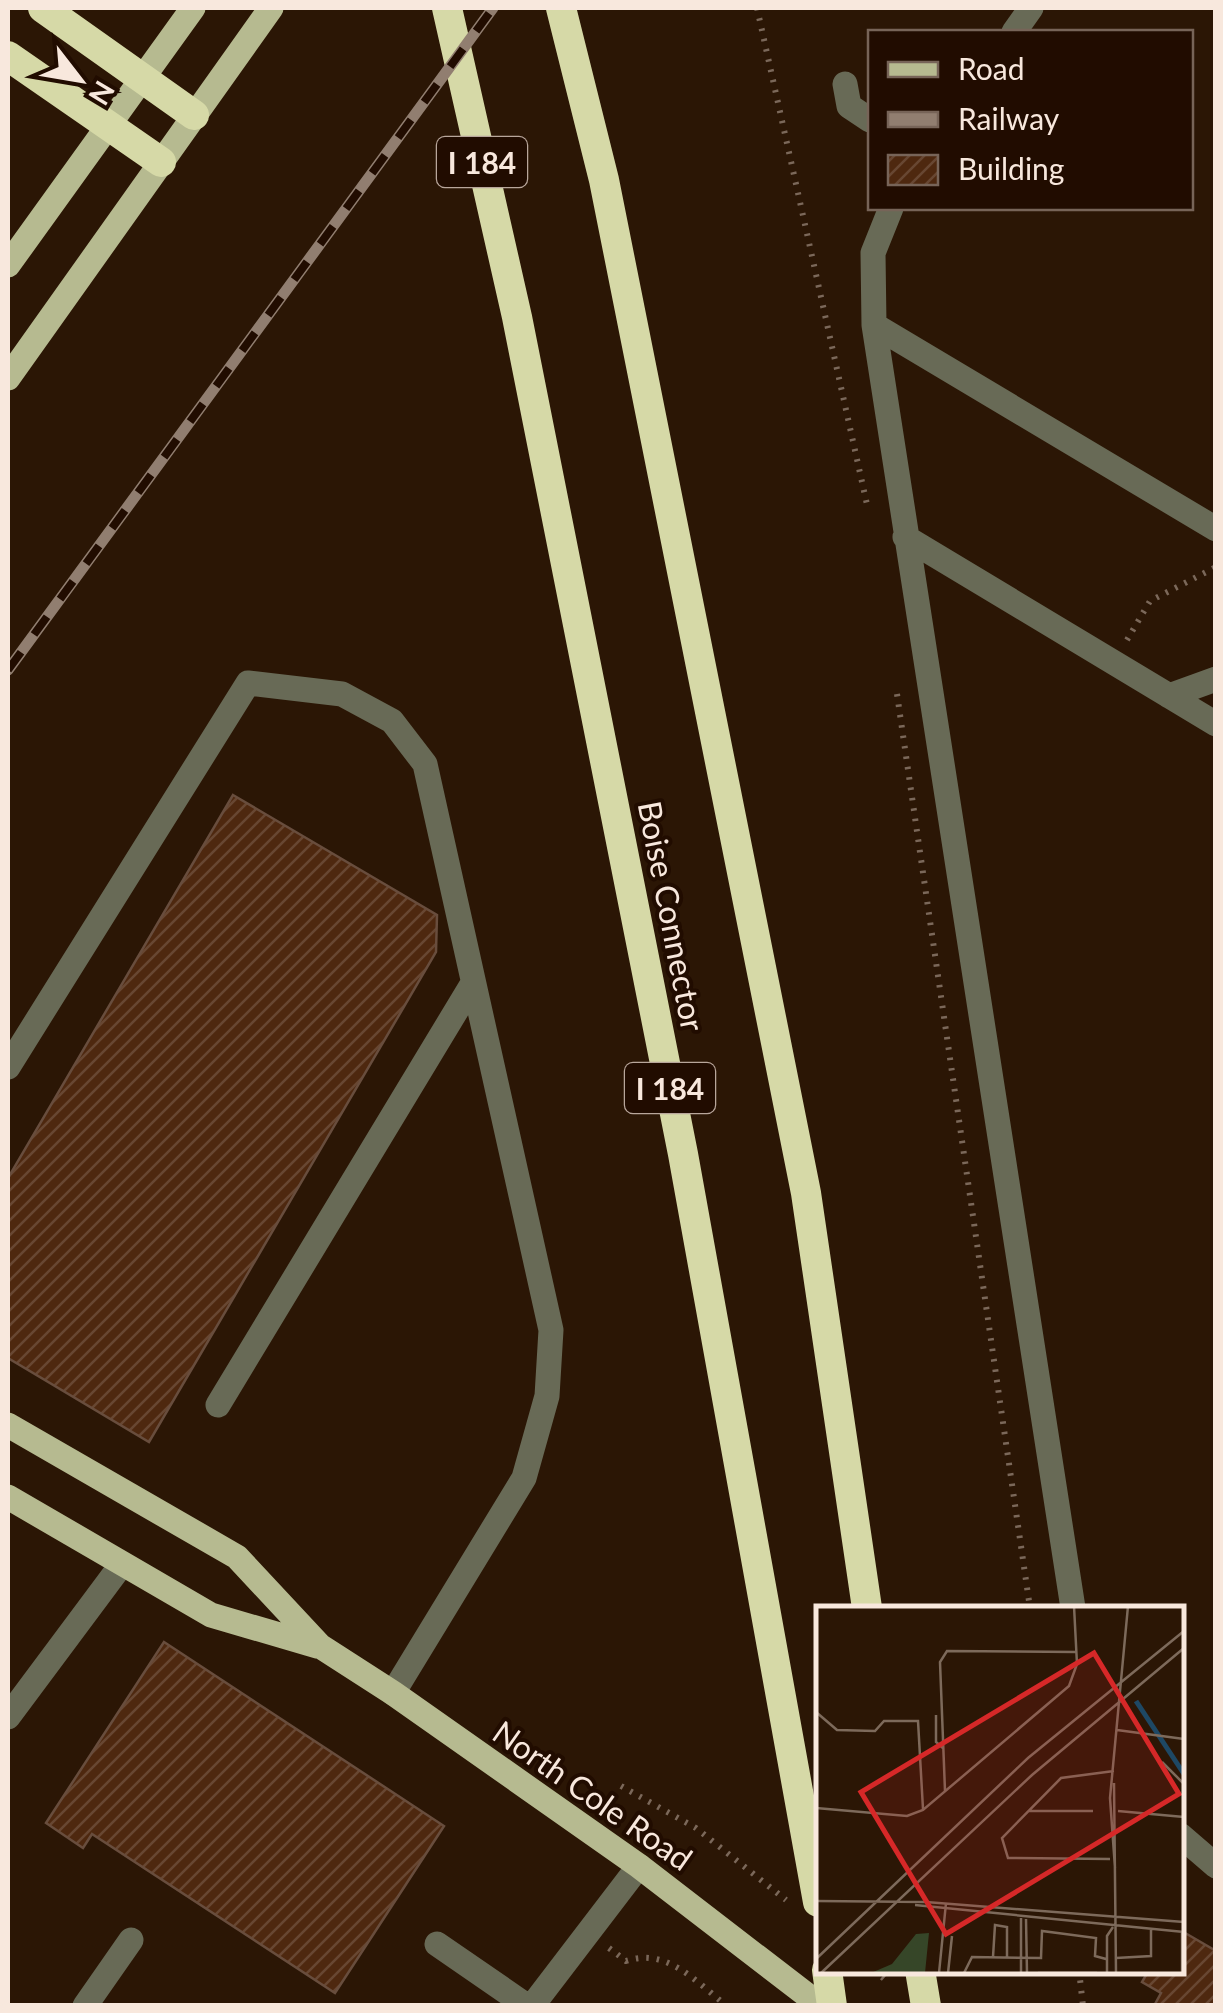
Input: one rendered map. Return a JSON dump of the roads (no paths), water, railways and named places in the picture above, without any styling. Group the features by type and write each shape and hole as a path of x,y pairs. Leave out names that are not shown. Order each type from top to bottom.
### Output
{"highway":[{"path":"42,8 194,115"},
{"name":"Boise Connector","path":"447,8 517,317 683,1154 812,1860 803,1902"},
{"path":"561,8 604,180 806,1192 867,1606"},
{"path":"8,56 161,162"},
{"path":"827,1973 832,2006"},
{"path":"920,1973 926,2006"}],"main road":[{"path":"8,264 192,8"},
{"path":"8,378 271,8"},
{"name":"North Cole Road","path":"8,1425 237,1557 320,1646 640,1866 821,2006"},
{"name":"North Cole Road","path":"8,1498 211,1614 320,1646"}],"street":[{"path":"1016,30 1032,8"},
{"path":"845,84 850,106 868,119"},
{"path":"890,210 873,253 874,325 1072,1606"},
{"path":"874,325 1216,528"},
{"path":"904,537 1216,724"},
{"path":"1169,696 1216,680"},
{"path":"8,1067 248,683 342,694 392,722 425,764 551,1330 547,1396 524,1478 393,1693"},
{"path":"218,1405 474,983"},
{"path":"8,1718 122,1564"},
{"path":"1183,1838 1216,1866"},
{"path":"437,1944 530,2006 640,1866"},
{"path":"85,2006 131,1940"}],"railway":[{"path":"8,670 493,8"}]}
